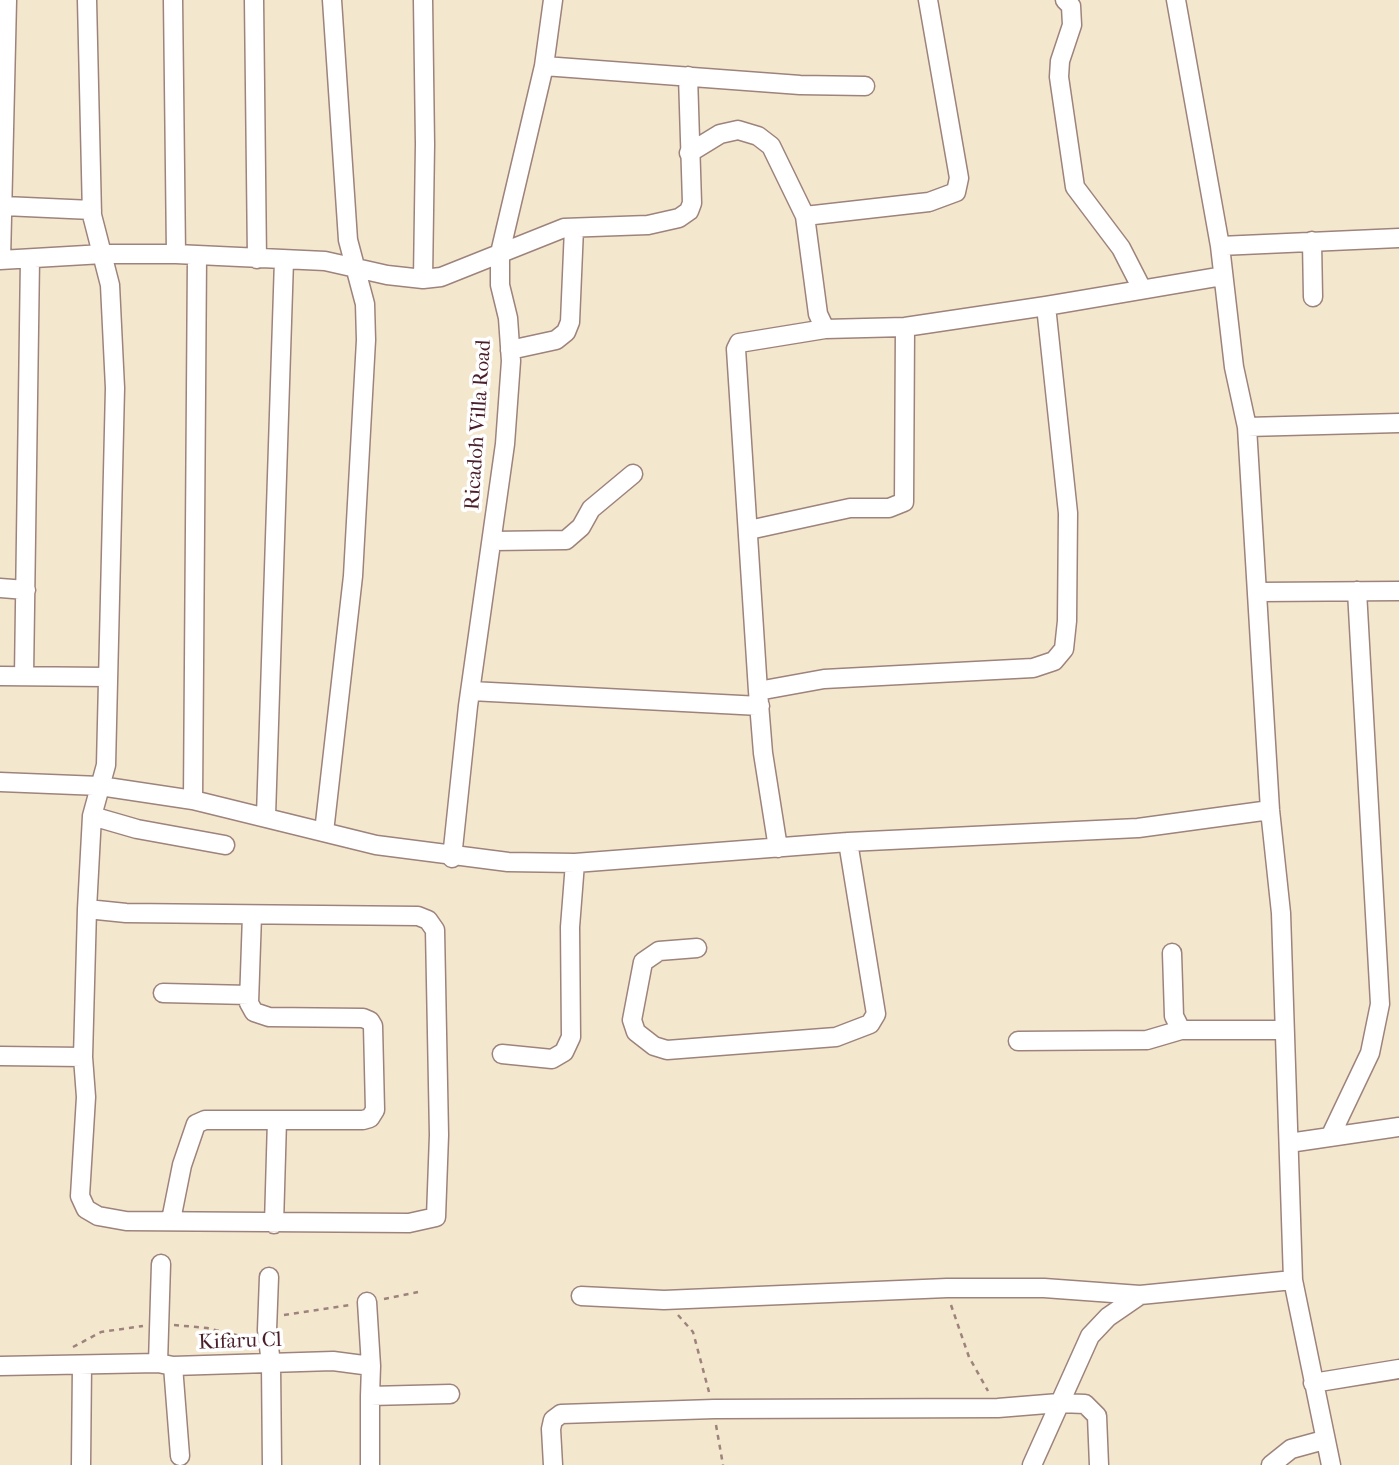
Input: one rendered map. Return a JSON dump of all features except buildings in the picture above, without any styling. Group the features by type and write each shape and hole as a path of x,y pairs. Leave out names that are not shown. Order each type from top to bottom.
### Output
{"street":[{"path":"7,0 4,206 0,260 103,254 176,254 325,261 423,279 441,277 531,239 574,228 648,225 678,218 689,211 692,203 688,76"},
{"path":"87,0 92,210 112,306 115,388 106,765 92,816 87,909 83,1057 86,1097 80,1195 86,1209 98,1216 126,1221 409,1223 436,1217 439,1135 435,930 428,920 418,916 126,913 87,909"},
{"path":"173,0 176,254"},
{"path":"254,0 257,259"},
{"path":"324,832 353,576 366,340 365,304 347,229 332,0"},
{"path":"423,0 423,279"},
{"name":"Ricadoh Villa Road","path":"452,858 471,691 505,444 510,350 508,318 500,285 500,253 544,66 553,0"},
{"path":"805,216 929,202 956,192 959,178 928,0"},
{"path":"1065,0 1071,6 1072,25 1060,61 1059,77 1075,187 1121,248 1142,289"},
{"path":"1176,0 1220,246 1234,368 1247,428 1259,592 1270,810 1281,913 1293,1280 1331,1465"},
{"path":"544,66 800,85 865,86"},
{"path":"689,153 720,134 738,130 758,136 771,146 805,216 816,303 825,329"},
{"path":"4,206 92,210"},
{"path":"510,350 556,340 566,332 570,322 574,228"},
{"path":"1220,246 1399,238"},
{"path":"1312,241 1313,297"},
{"path":"192,800 197,256"},
{"path":"24,676 30,260"},
{"path":"266,816 284,260"},
{"path":"778,848 763,753 736,349 748,340 825,329 905,327 1223,276"},
{"path":"471,691 759,699 824,678 1033,668 1054,661 1063,649 1067,621 1068,513 1046,306"},
{"path":"750,530 850,508 889,508 904,502 905,327"},
{"path":"1247,428 1399,423"},
{"path":"493,541 566,540 581,527 591,509 633,474"},
{"path":"0,588 26,590"},
{"path":"1330,1137 1370,1053 1380,1004 1357,591"},
{"path":"1259,592 1399,591"},
{"path":"0,676 107,677"},
{"path":"0,782 100,786 192,800 376,845 452,858 508,862 575,863 848,842 1138,828 1270,810"},
{"path":"92,816 138,829 225,845"},
{"path":"697,948 659,951 643,962 632,1020 636,1031 654,1046 667,1050 836,1037 870,1024 876,1014 848,842"},
{"path":"502,1054 552,1059 564,1052 571,1037 570,927 575,863"},
{"path":"172,1220 182,1166 196,1124 205,1120 370,1118 374,1110 373,1026 363,1018 268,1017 254,1012 249,995 252,915"},
{"path":"1172,953 1174,1016 1181,1030"},
{"path":"163,993 249,995"},
{"path":"1018,1041 1147,1040 1181,1030 1284,1030"},
{"path":"0,1056 83,1057"},
{"path":"274,1224 277,1120"},
{"path":"1289,1143 1399,1127"},
{"path":"161,1264 159,1324 180,1456"},
{"path":"269,1277 267,1330 271,1364 272,1465"},
{"path":"581,1296 664,1300 947,1288 1044,1288 1139,1295 1293,1280"},
{"path":"1032,1465 1090,1336 1108,1317 1139,1295"},
{"path":"367,1302 371,1366 370,1465"},
{"name":"Kifaru Cl","path":"0,1366 333,1361 371,1366"},
{"path":"81,1465 82,1365"},
{"path":"1313,1383 1399,1369"},
{"path":"370,1396 450,1394"},
{"path":"553,1465 551,1429 553,1420 561,1414 714,1409 998,1408 1085,1404 1097,1416 1098,1465"},
{"path":"1271,1465 1291,1450 1324,1440"}],"path":[{"path":"947,1288 969,1357 998,1408"},
{"path":"51,1364 78,1343 101,1332 159,1324 207,1328 248,1340 260,1338 280,1315 418,1293"},
{"path":"664,1300 693,1332 714,1409 723,1465"}]}
